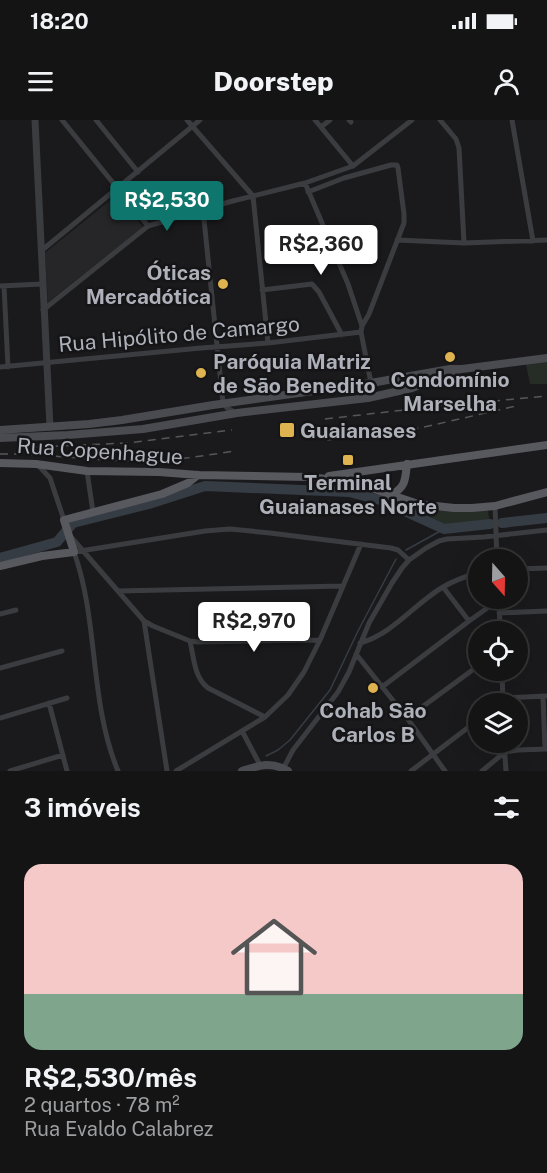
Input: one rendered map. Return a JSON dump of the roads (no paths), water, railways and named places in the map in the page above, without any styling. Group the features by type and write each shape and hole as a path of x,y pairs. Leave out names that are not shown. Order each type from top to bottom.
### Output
{"main road":[{"path":"0,430 111,422 450,369 547,358"},
{"path":"0,438 108,433 237,413 365,398 412,388 462,369"},
{"path":"365,398 371,391 371,383"},
{"path":"308,477 547,445"},
{"name":"Rua Copenhague","path":"0,463 36,464 87,471 308,477"},
{"path":"391,495 400,489 407,464"},
{"path":"393,467 405,477"},
{"path":"374,489 372,478 376,469"},
{"path":"0,566 42,556 74,552 66,527 93,512 162,494 188,483 198,475"},
{"path":"308,477 354,482 430,506 472,508 495,506 547,492"},
{"path":"255,768 284,770"}],"street":[{"path":"35,120 50,427"},
{"path":"62,120 148,226"},
{"path":"96,120 138,172"},
{"path":"187,120 253,196 268,343"},
{"path":"41,251 200,120"},
{"path":"315,120 353,166"},
{"path":"321,127 330,120"},
{"path":"43,310 148,226 305,183 353,166 412,120"},
{"path":"440,120 456,139 459,147 464,243"},
{"path":"512,120 533,241"},
{"path":"308,192 360,173 391,165 397,165 399,170 404,223 362,329"},
{"path":"305,183 339,262 362,329 371,383"},
{"path":"203,210 223,403 237,413"},
{"path":"397,240 464,243 547,240"},
{"path":"8,367 2,286 42,284"},
{"path":"262,290 312,284 319,292 342,335"},
{"name":"Rua Hipólito de Camargo","path":"0,368 268,343 342,335 362,329"},
{"path":"36,464 50,478 66,527 144,621 190,641 198,642 320,640"},
{"path":"50,478 54,470 60,468"},
{"path":"87,471 93,512"},
{"path":"495,506 497,549"},
{"path":"118,771 102,712 82,583 74,552 230,529 391,548 407,559"},
{"path":"284,770 293,750 338,692 349,672 369,623 407,559 440,541 496,533 547,530"},
{"path":"176,771 265,717 288,695 304,672 320,640 361,544"},
{"path":"78,565 83,560 91,559"},
{"path":"528,569 547,568"},
{"path":"360,643 379,636 443,587 468,576"},
{"path":"118,591 343,586"},
{"path":"443,587 469,621 486,609"},
{"path":"499,609 499,621"},
{"path":"0,614 16,610"},
{"path":"499,614 547,611"},
{"path":"144,621 167,771"},
{"path":"382,687 468,622"},
{"path":"190,641 197,674 203,684 265,717"},
{"path":"0,675 3,667 62,651"},
{"path":"356,654 446,771"},
{"path":"407,718 468,673"},
{"path":"528,698 545,696 546,749 528,750"},
{"path":"0,718 67,698"},
{"path":"49,703 67,771"},
{"path":"411,771 468,728"},
{"path":"242,731 255,768"},
{"path":"482,771 504,753"},
{"path":"505,753 506,771"},
{"path":"10,771 63,755"}],"waterway":[{"path":"0,558 57,542 73,523 149,504 205,486 349,492 380,500 444,529 490,524"},
{"path":"502,523 547,518"},
{"path":"406,550 444,529"},
{"path":"266,756 290,740 330,690 396,559"}],"railway":[{"path":"325,419 547,396"},
{"path":"327,440 420,428 516,406"},
{"path":"36,447 128,443 232,430"},
{"path":"0,454 147,461 235,451"}],"place":[{"name":"Óticas Mercadótica","path":"223,284"},
{"name":"Condomínio Marselha","path":"450,357"},
{"name":"Paróquia Matriz de São Benedito","path":"201,373"},
{"name":"Guaianases","path":"287,430"},
{"name":"Terminal Guaianases Norte","path":"348,460"},
{"name":"Cohab São Carlos B","path":"373,688"}]}
